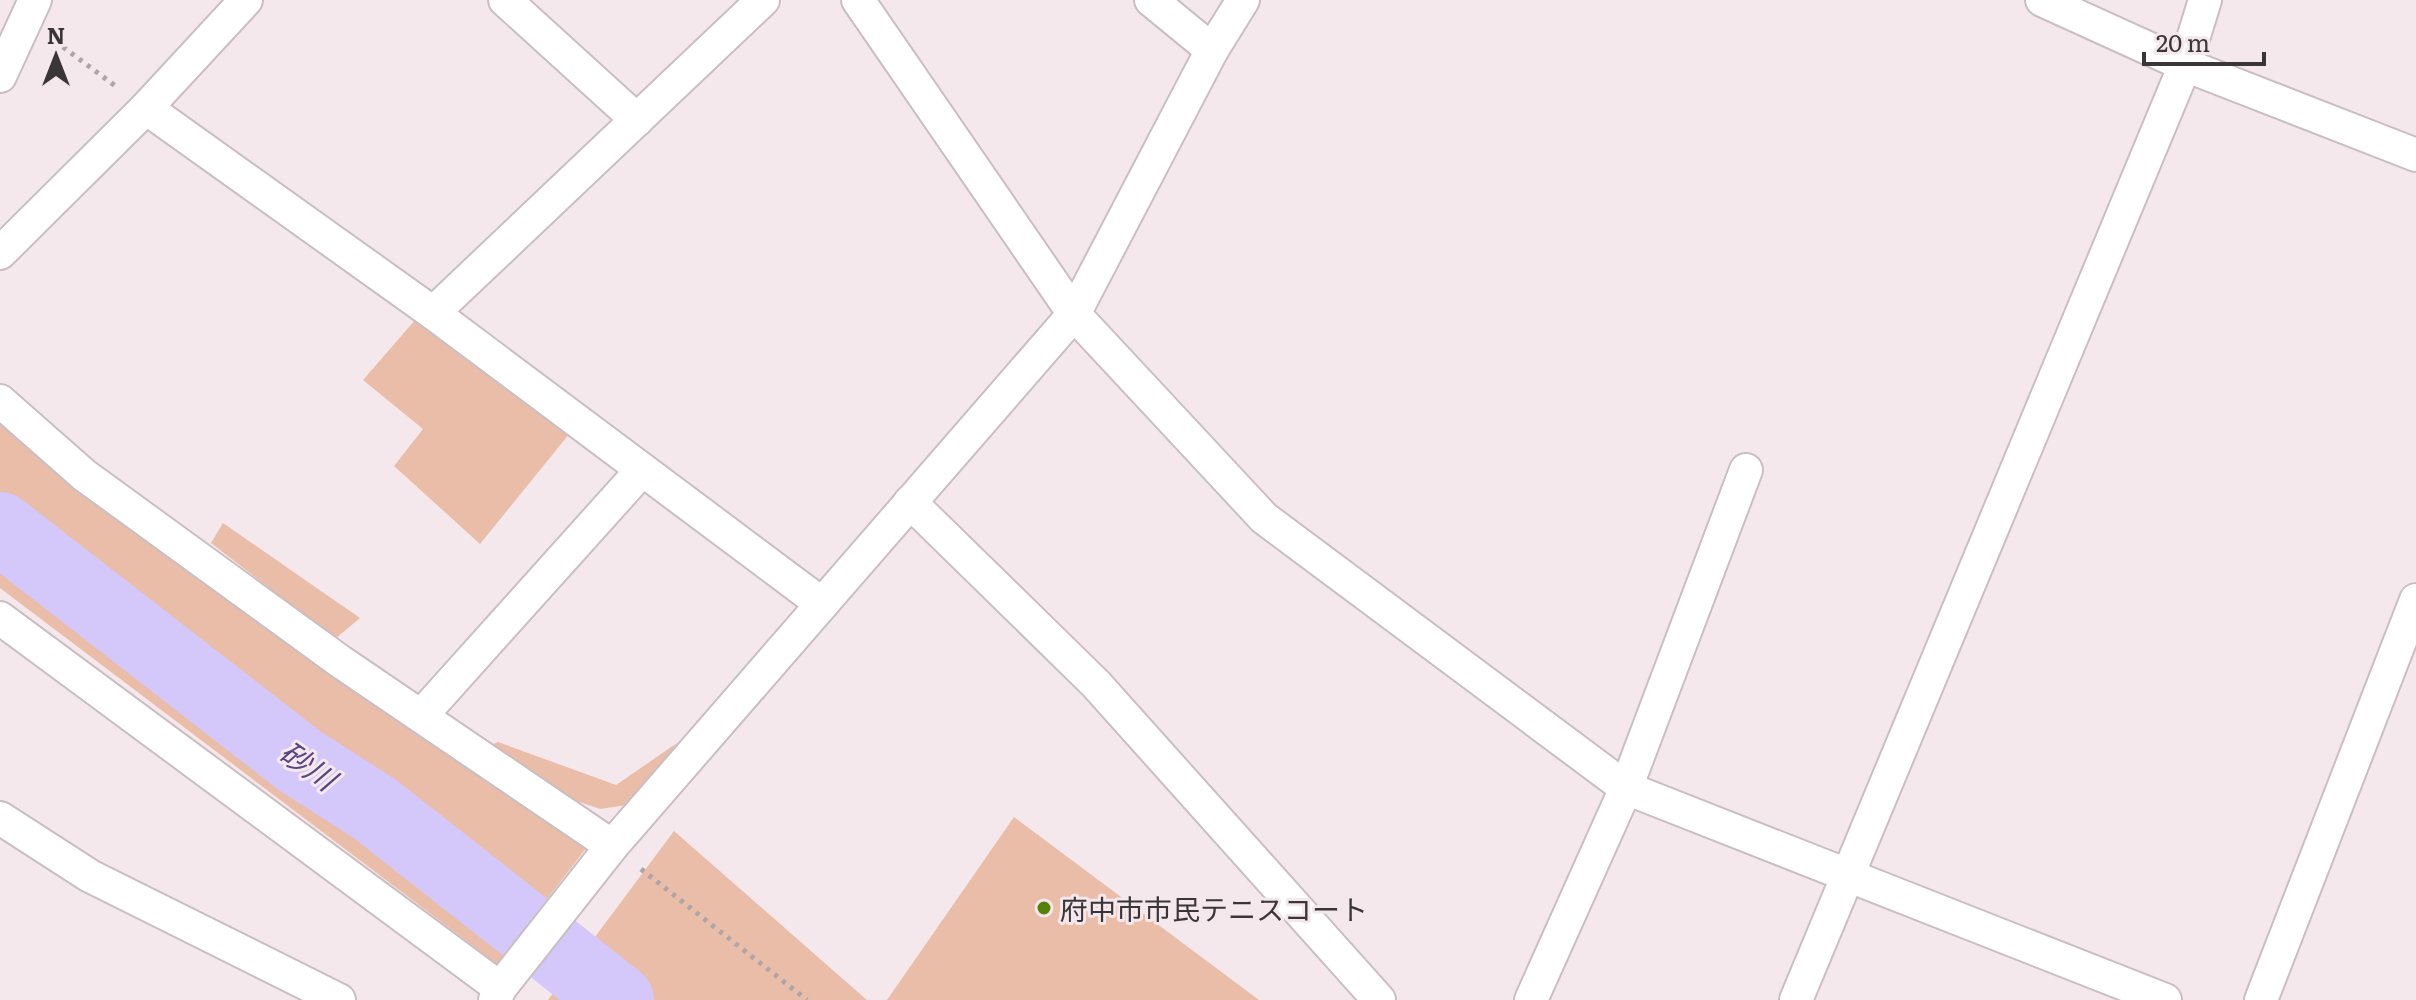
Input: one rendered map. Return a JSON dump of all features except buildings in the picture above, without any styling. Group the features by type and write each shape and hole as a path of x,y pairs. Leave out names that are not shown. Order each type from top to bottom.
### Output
{"street":[{"path":"0,253 146,108 246,0"},
{"path":"505,0 637,120"},
{"path":"433,313 763,0"},
{"path":"858,0 1074,314 1264,518 1626,788 2165,1000"},
{"path":"1151,0 1212,50"},
{"path":"0,618 498,994 612,846 1074,314 1212,50 1243,0"},
{"path":"2042,0 2185,65 2416,155"},
{"path":"1796,1000 2185,65 2205,0"},
{"path":"0,76 31,10"},
{"path":"146,108 433,313 822,604"},
{"path":"0,401 84,475 341,662 612,846"},
{"path":"421,716 642,470"},
{"path":"1531,1000 1626,788 1746,470"},
{"path":"910,502 1096,684 1379,1000"},
{"path":"2261,1000 2416,600"},
{"path":"0,818 90,876 339,1000"}],"path":[{"path":"31,10 146,108"},
{"path":"612,846 807,1000"}],"shaded area":[{"path":"416,319 570,433 480,544 394,466 423,429 363,380"},
{"path":"0,421 73,487 587,847 497,964 0,588"},
{"path":"223,523 360,618 335,639 211,543"},
{"path":"498,742 616,785 677,743 633,804 600,809 559,795 491,745"},
{"name":"府中市市民テニスコート","path":"1014,817 1259,1000 887,1000"},
{"path":"674,831 867,1000 548,1000"}],"waterway":[{"name":"砂川","path":"0,528 300,761 375,809 618,1000"}],"place":[{"name":"府中市市民テニスコート","path":"1044,908"}]}
